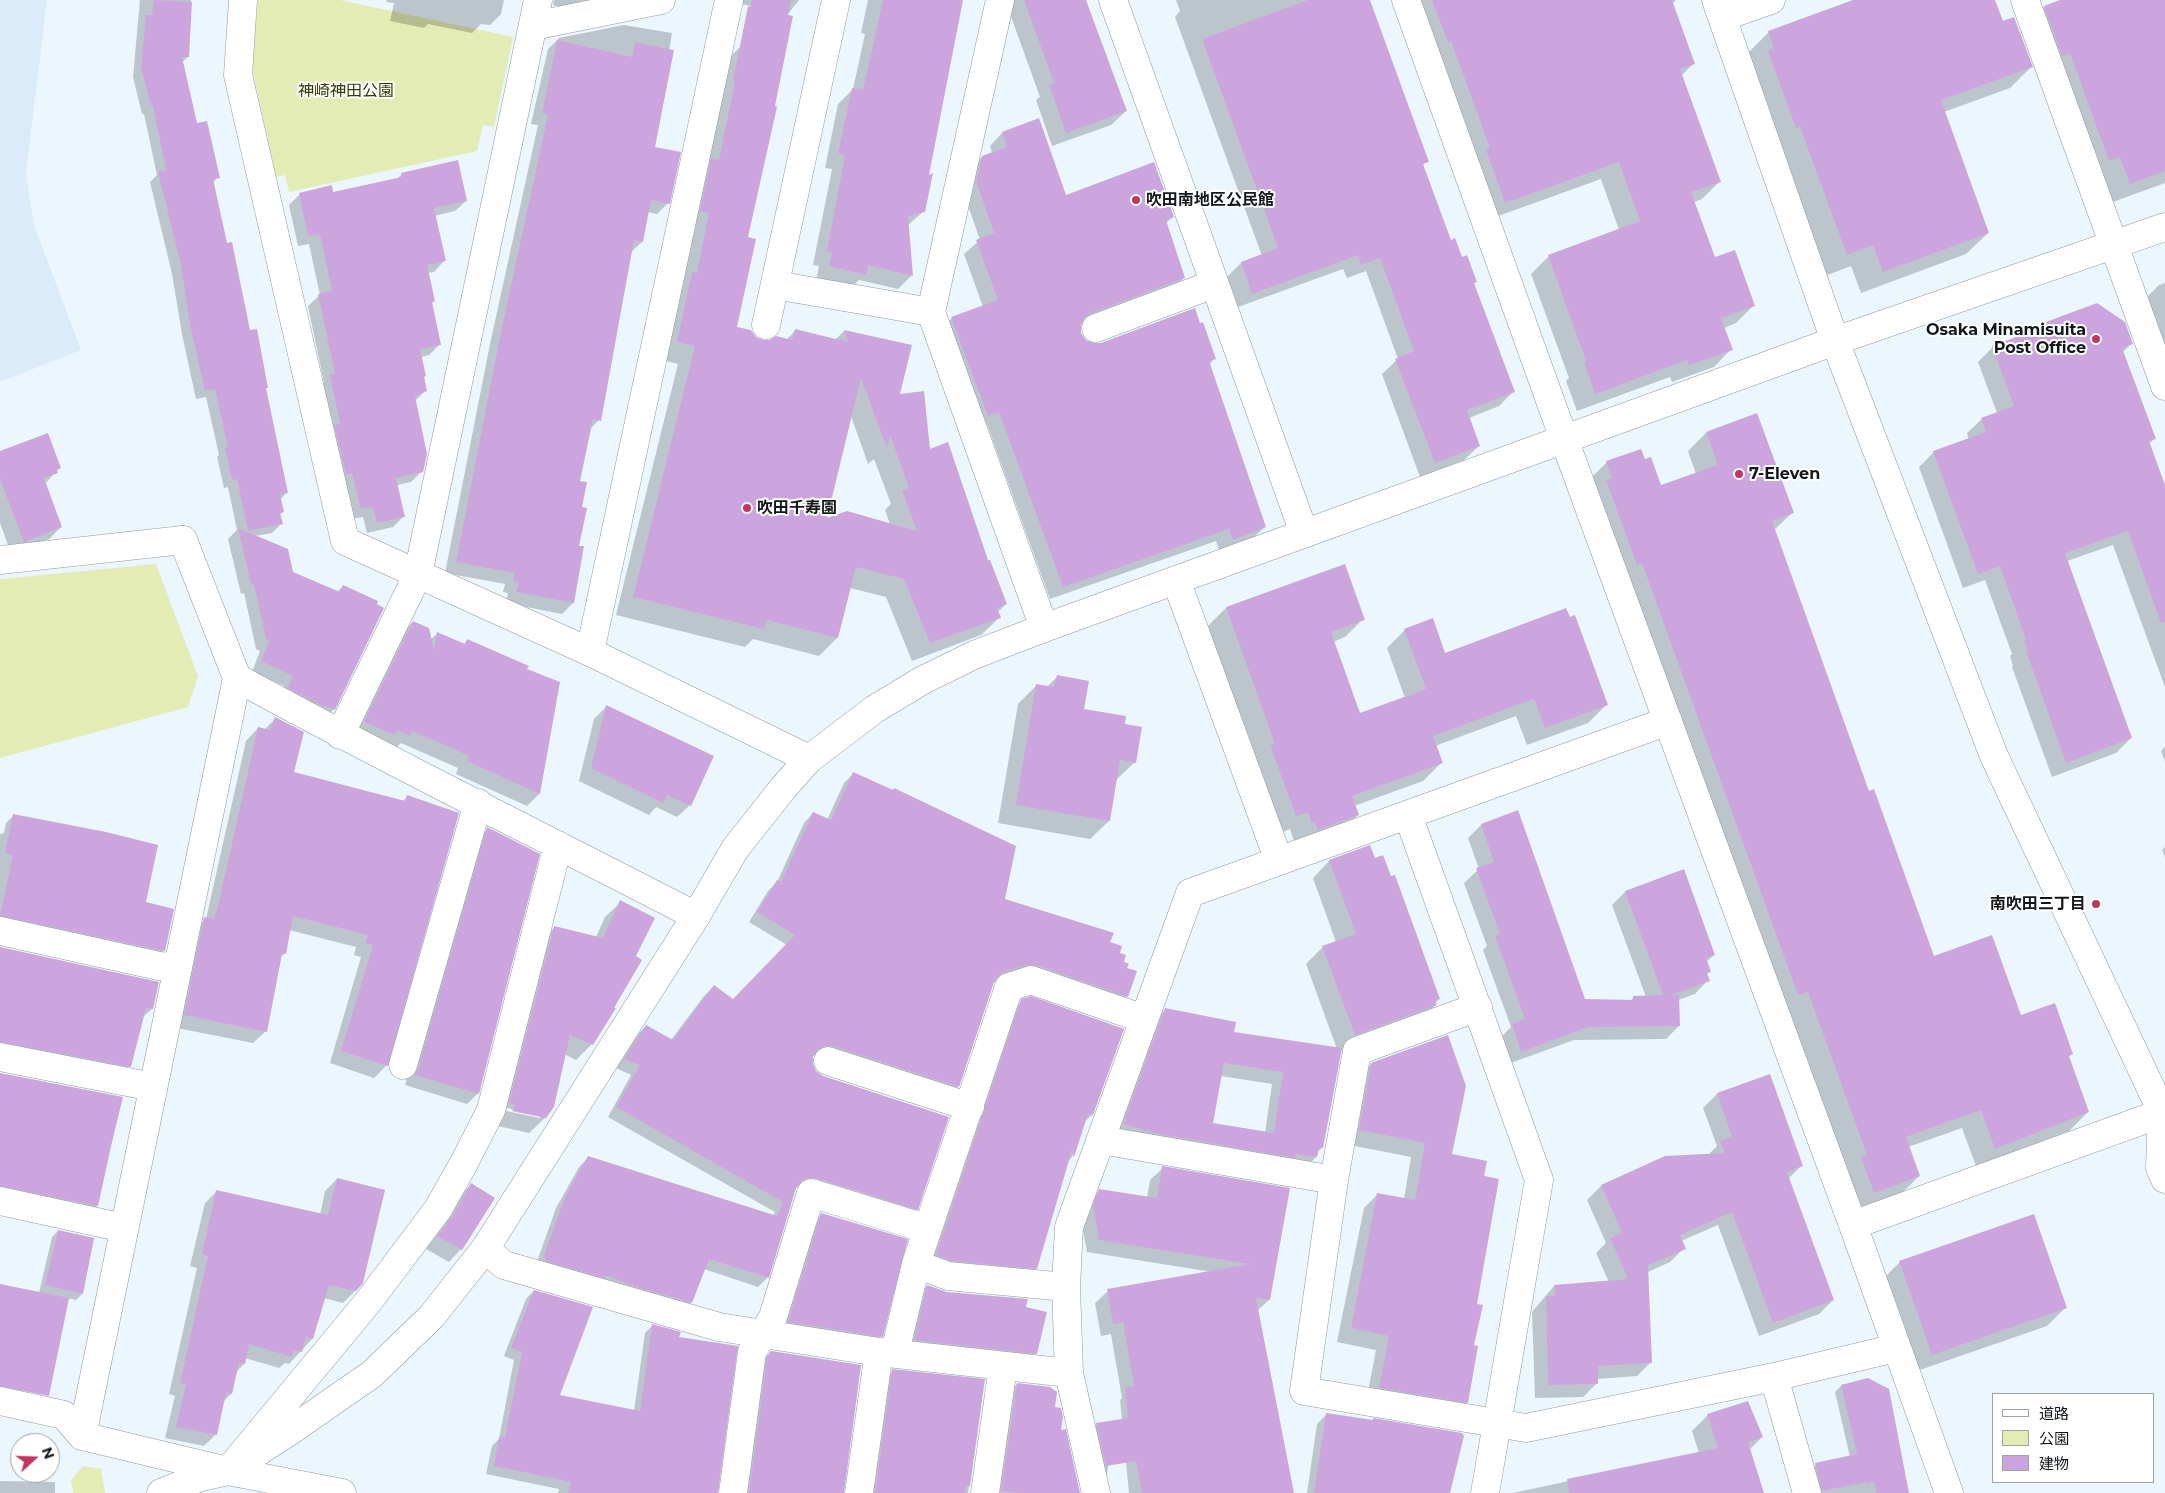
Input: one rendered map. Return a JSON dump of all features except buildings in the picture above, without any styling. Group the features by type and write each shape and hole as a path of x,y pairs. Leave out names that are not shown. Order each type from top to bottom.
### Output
{"street":[{"path":"243,0 238,75 345,542 590,652 809,759"},
{"path":"340,734 418,574 535,13 661,0"},
{"path":"590,652 729,0"},
{"path":"766,325 836,0"},
{"path":"1000,0 931,312 1044,628"},
{"path":"1113,0 1304,533"},
{"path":"1406,0 1564,439 1853,1225 1949,1493"},
{"path":"1771,0 1719,9 1835,341 1994,756 2164,1114 2160,1168 2165,1179"},
{"path":"2025,0 2165,386"},
{"path":"161,1493 201,1478 228,1471 290,1431 372,1374 432,1316 485,1249 696,916 735,849 784,787 809,759 875,709 923,680 974,655 1044,628 1835,341 2165,227"},
{"path":"1096,328 1214,284"},
{"path":"776,285 931,312"},
{"path":"0,560 183,540 237,678 82,1436"},
{"path":"1176,580 1279,861"},
{"path":"237,678 340,734 696,916"},
{"path":"1096,1493 1069,1373 1066,1287 1068,1227 1190,893 1668,721"},
{"path":"404,1066 478,803"},
{"path":"1408,815 1540,1180 1485,1493"},
{"path":"228,1471 368,1302 438,1208 464,1162 491,1110 558,845"},
{"path":"0,931 159,966 178,967"},
{"path":"859,1493 887,1352 970,1107 1008,987 1031,980 1144,1019"},
{"path":"1478,1007 1356,1051 1334,1180 1304,1391 1526,1428 1774,1377 1896,1348"},
{"path":"0,1057 153,1087"},
{"path":"828,1061 970,1107"},
{"path":"1853,1225 2164,1114"},
{"path":"1101,1140 1334,1180"},
{"path":"733,1493 752,1352 773,1317 811,1192 928,1229"},
{"path":"0,1201 124,1228"},
{"path":"485,1249 504,1265 719,1327 887,1352 1069,1373"},
{"path":"916,1264 948,1276 1066,1287"},
{"path":"984,1493 1003,1366"},
{"path":"1774,1377 1807,1493"},
{"path":"0,1401 64,1415 82,1436 228,1471 332,1492"}],"shaded area":[{"path":"0,0 47,0 26,173 34,225 81,350 0,382"}],"green space":[{"name":"神崎神田公園","path":"258,0 340,0 513,37 494,127 483,125 477,151 289,192 285,175 276,177 252,68"},
{"path":"156,564 198,676 188,707 0,758 0,579"},
{"path":"83,1466 101,1469 105,1493 73,1493 71,1480"}],"place":[{"name":"吹田南地区公民館","path":"1136,200"},
{"name":"Osaka Minamisuita Post Office","path":"2096,339"},
{"name":"7-Eleven","path":"1739,474"},
{"name":"吹田千寿園","path":"747,508"},
{"name":"南吹田三丁目","path":"2096,904"}]}
